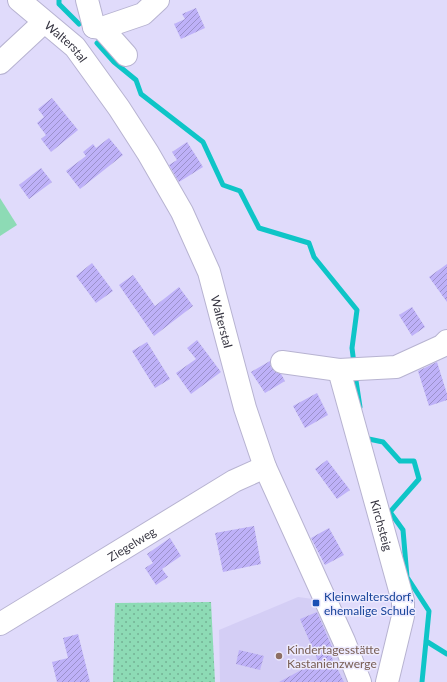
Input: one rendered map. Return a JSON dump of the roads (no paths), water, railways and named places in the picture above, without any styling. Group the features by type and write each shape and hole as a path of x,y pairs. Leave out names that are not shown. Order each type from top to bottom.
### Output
{"street":[{"name":"Walterstal","path":"19,0 75,47 119,108 148,153 182,212 209,272 245,408 265,467 344,641 360,682"},
{"path":"87,0 98,28 126,55"},
{"path":"75,47 98,28 143,14 158,0"},
{"path":"0,63 44,22"},
{"path":"282,362 341,369 396,367 442,346 447,341"},
{"name":"Kirchsteig","path":"341,369 403,602 403,616 387,682"},
{"name":"Ziegelweg","path":"0,624 234,481 265,467"}],"waterway":[{"path":"59,0 59,4 79,24"},
{"path":"97,43 114,62 136,80 141,94 203,142 223,185 240,191 259,228 309,243 314,257 357,310 352,348 354,364"},
{"path":"355,374 360,407"},
{"path":"364,437 383,442 400,461 414,461 419,479 390,512 403,530 407,577 429,611 422,682"},
{"path":"426,641 447,654"}],"place":[{"name":"Kleinwaltersdorf, ehemalige Schule","path":"316,603"},
{"name":"Kindertagesstätte Kastanienzwerge","path":"279,656"}]}
